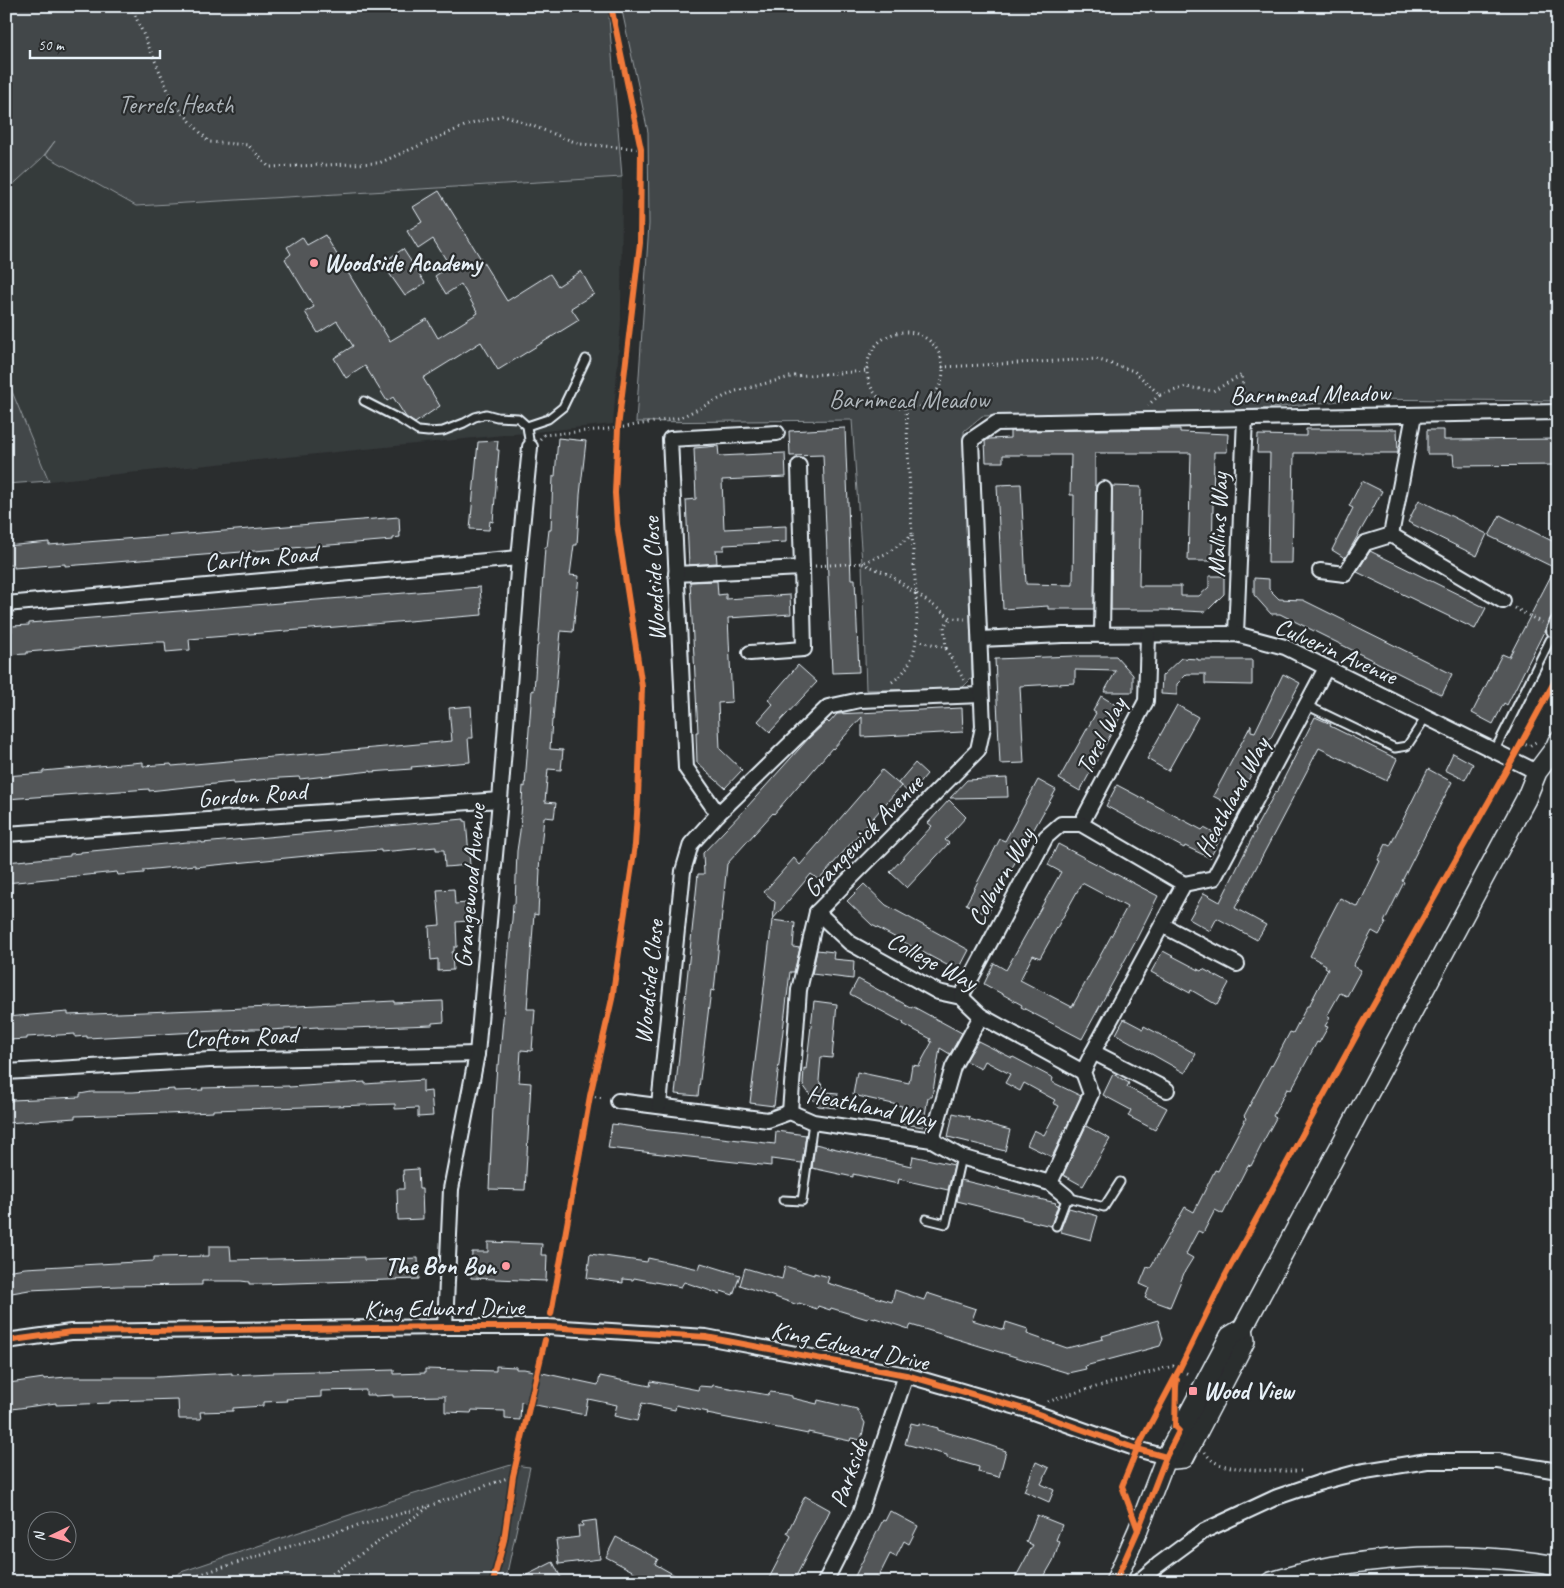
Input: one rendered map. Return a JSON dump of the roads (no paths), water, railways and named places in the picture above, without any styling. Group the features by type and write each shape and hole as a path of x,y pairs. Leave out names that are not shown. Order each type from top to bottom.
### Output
{"main road":[{"path":"1115,1582 1138,1530 1166,1457 1179,1431 1230,1336 1243,1328 1526,799 1537,772 1555,748 1548,741"},
{"path":"1166,1457 1174,1459 1184,1458 1245,1341 1243,1328"},
{"path":"1271,1582 1332,1567 1380,1560 1500,1559 1558,1566"}],"street":[{"name":"Barnmead Meadow","path":"996,423 1558,412"},
{"name":"Barnmead Meadow","path":"1391,535 1414,415"},
{"name":"Mallins Way","path":"1236,634 1245,418"},
{"name":"Grangewick Avenue","path":"790,1112 799,990 817,912 978,750 983,727 971,440 996,423"},
{"name":"Woodside Close","path":"718,814 686,768 670,439 777,433"},
{"name":"Grangewood Avenue","path":"445,1327 451,1189 477,1054 530,447"},
{"path":"750,653 804,649 799,466"},
{"path":"1102,635 1104,488"},
{"path":"1320,571 1345,574 1365,543 1391,535 1503,602"},
{"name":"Carlton Road","path":"6,604 519,558"},
{"path":"676,574 802,568"},
{"name":"Culverin Avenue","path":"980,639 1102,635 1236,634 1285,647 1537,772"},
{"name":"Torel Way","path":"1081,824 1146,701 1148,635"},
{"name":"Heathland Way","path":"1083,1072 1184,884 1214,878 1326,668"},
{"name":"Woodside Close","path":"659,1105 683,871 691,844 718,814 828,707 860,700 981,695"},
{"name":"Gordon Road","path":"6,834 500,800"},
{"name":"Colburn Way","path":"961,997 1046,837 1061,824 1081,824"},
{"path":"1081,824 1184,884"},
{"name":"College Way","path":"817,912 850,943 938,992 961,997 980,1016 1083,1072"},
{"path":"1162,925 1237,964"},
{"path":"932,1140 953,1067 980,1016"},
{"path":"1093,1052 1166,1090"},
{"name":"Crofton Road","path":"6,1072 210,1060 477,1054"},
{"path":"1050,1183 1091,1094 1083,1072"},
{"name":"Heathland Way","path":"618,1101 768,1120 790,1112 813,1122 932,1140 961,1157 1050,1183 1067,1197"},
{"name":"King Edward Drive","path":"6,1342 71,1332 445,1327 548,1327 706,1337 906,1375 1027,1410 1137,1449 1166,1457"},
{"name":"Parkside","path":"825,1582 860,1513 906,1375"},
{"path":"1138,1582 1158,1564 1204,1531 1277,1497 1359,1472 1427,1461 1498,1461 1558,1472"}],"lane":[{"path":"527,426 548,419 563,407 586,358"},
{"path":"364,401 418,431 443,431 486,414 497,417 518,418 527,426 530,447"},
{"path":"1495,750 1554,631"},
{"path":"1306,705 1395,748 1407,746 1426,717"},
{"path":"783,1200 802,1201 813,1122"},
{"path":"926,1219 946,1224 961,1157"},
{"path":"1056,1226 1067,1197 1104,1207 1120,1182"}],"place":[{"name":"Woodside Academy","path":"314,263"},
{"name":"The Bon Bon","path":"506,1266"},
{"name":"Wood View","path":"1193,1391"}],"park label":[{"name":"Terrels Heath","path":"176,105"}]}
